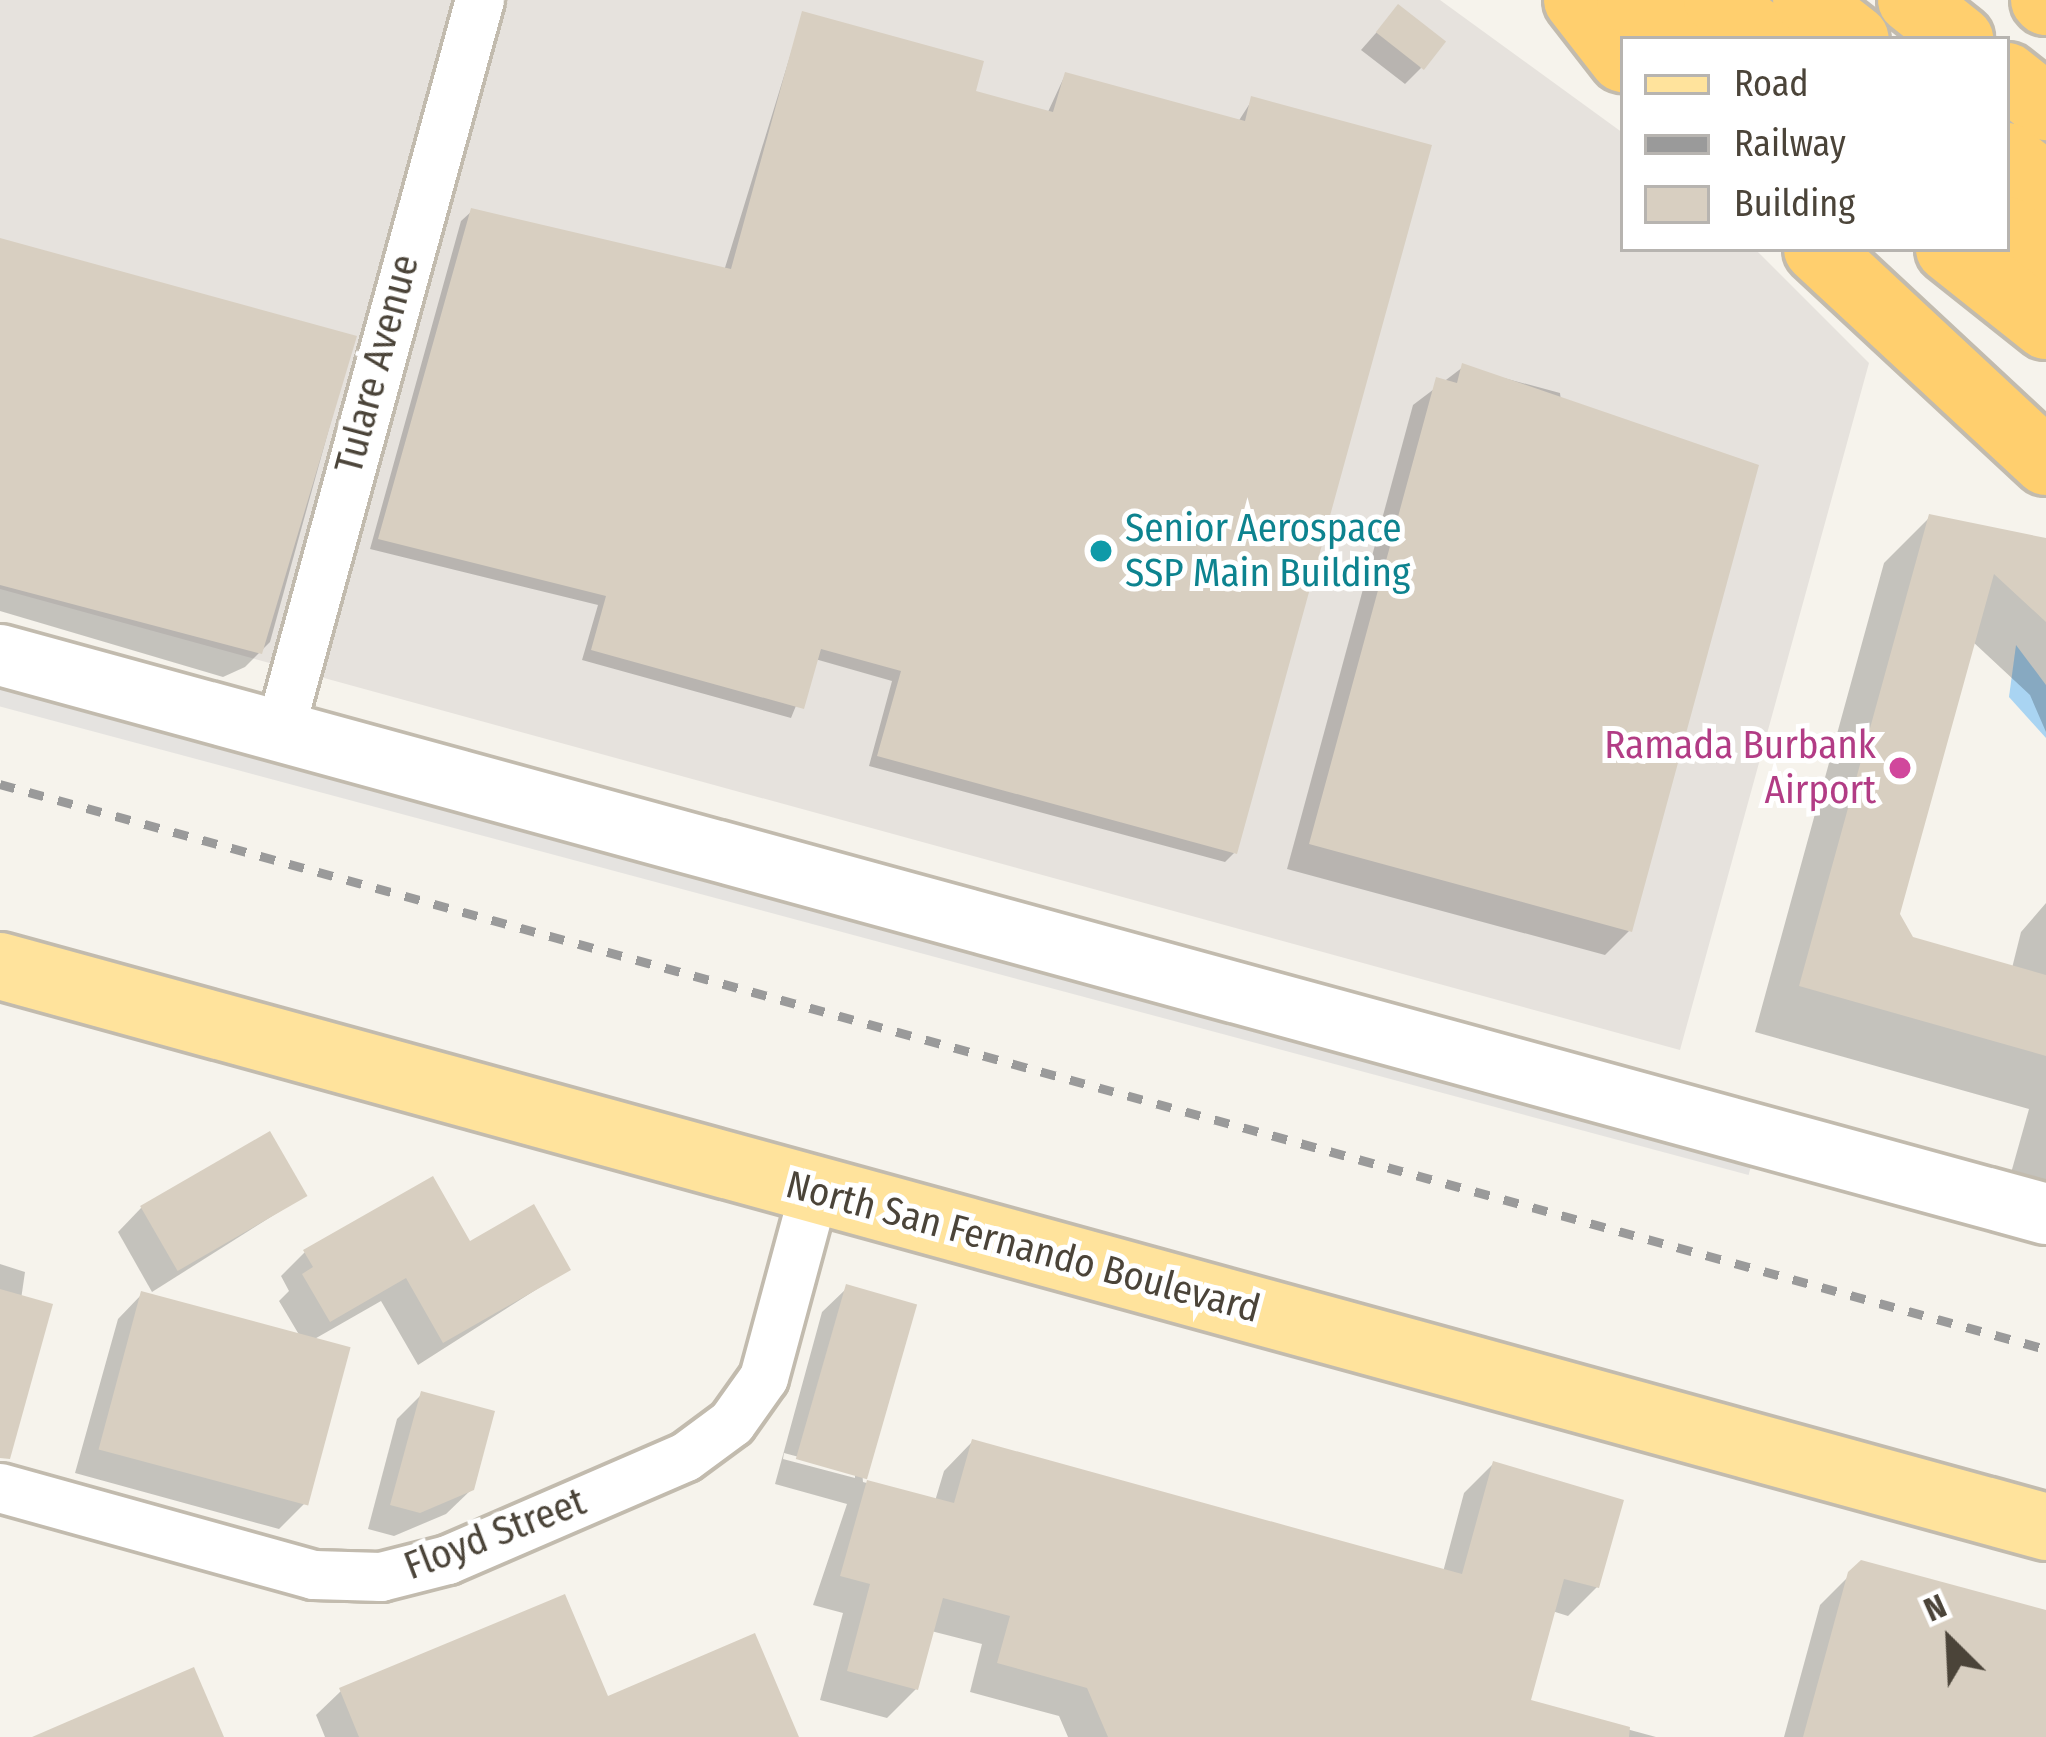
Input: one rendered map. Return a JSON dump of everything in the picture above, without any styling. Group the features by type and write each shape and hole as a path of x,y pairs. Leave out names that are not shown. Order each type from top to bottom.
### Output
{"highway":[{"path":"1577,0 1620,55"},
{"path":"1630,0 1679,36"},
{"path":"1717,0 1762,36"},
{"path":"1806,0 1852,36"},
{"path":"1911,0 1956,36"},
{"path":"2010,78 2046,107"},
{"path":"2010,158 2046,187"},
{"path":"2010,232 2046,260"},
{"path":"1820,252 2046,462"},
{"path":"1952,252 2046,326"}],"main road":[{"name":"North San Fernando Boulevard","path":"0,966 2046,1527"}],"street":[{"name":"Tulare Avenue","path":"280,731 480,0"},
{"path":"0,655 2046,1214"},
{"name":"Floyd Street","path":"0,1488 314,1575 381,1576 448,1560 686,1456 732,1424 764,1378 815,1189"}],"shaded area":[{"path":"0,0 1440,0 1620,131 1620,252 1758,252 1869,363 1680,1050 0,589"},
{"path":"0,665 1759,1136 1749,1175 0,706"}],"water":[{"path":"2016,645 2046,685 2046,738 2009,697"}],"building":[{"path":"1398,4 1446,42 1424,70 1376,32"},
{"path":"802,11 984,61 976,91 1053,112 1065,72 1245,121 1251,96 1432,145 1237,854 877,756 901,671 821,649 804,709 591,650 606,596 378,539 471,208 731,269"},
{"path":"0,238 357,336 262,654 0,585"},
{"path":"1462,363 1759,465 1632,932 1309,844 1436,377 1457,383"},
{"name":"Ramada Burbank Airport","path":"1929,514 2046,538 2046,622 1994,574 1900,914 1913,937 2046,975 2046,1056 1799,986"},
{"path":"270,1131 307,1196 178,1271 140,1206"},
{"path":"433,1176 470,1241 534,1204 571,1270 443,1343 406,1278 330,1322 302,1274 313,1267 303,1250"},
{"path":"846,1284 917,1304 867,1479 796,1459"},
{"path":"0,1289 53,1304 10,1459 0,1458"},
{"path":"141,1291 351,1347 308,1506 99,1449"},
{"path":"421,1391 495,1411 474,1490 420,1513 390,1505"},
{"path":"972,1439 1462,1574 1493,1461 1624,1500 1599,1588 1564,1579 1531,1700 1630,1727 1629,1737 1108,1737 1087,1688 997,1663 1010,1616 943,1598 918,1690 847,1671 870,1584 840,1576 867,1480 954,1503"},
{"path":"1861,1560 2046,1610 2046,1737 1803,1737 1848,1572"},
{"path":"565,1594 608,1696 755,1633 799,1737 359,1737 339,1688"},
{"path":"194,1667 224,1737 32,1737"}],"railway":[{"path":"0,784 2046,1349"}],"place":[{"name":"Senior Aerospace SSP Main Building","path":"1101,551"},
{"name":"Ramada Burbank Airport","path":"1900,768"}]}
